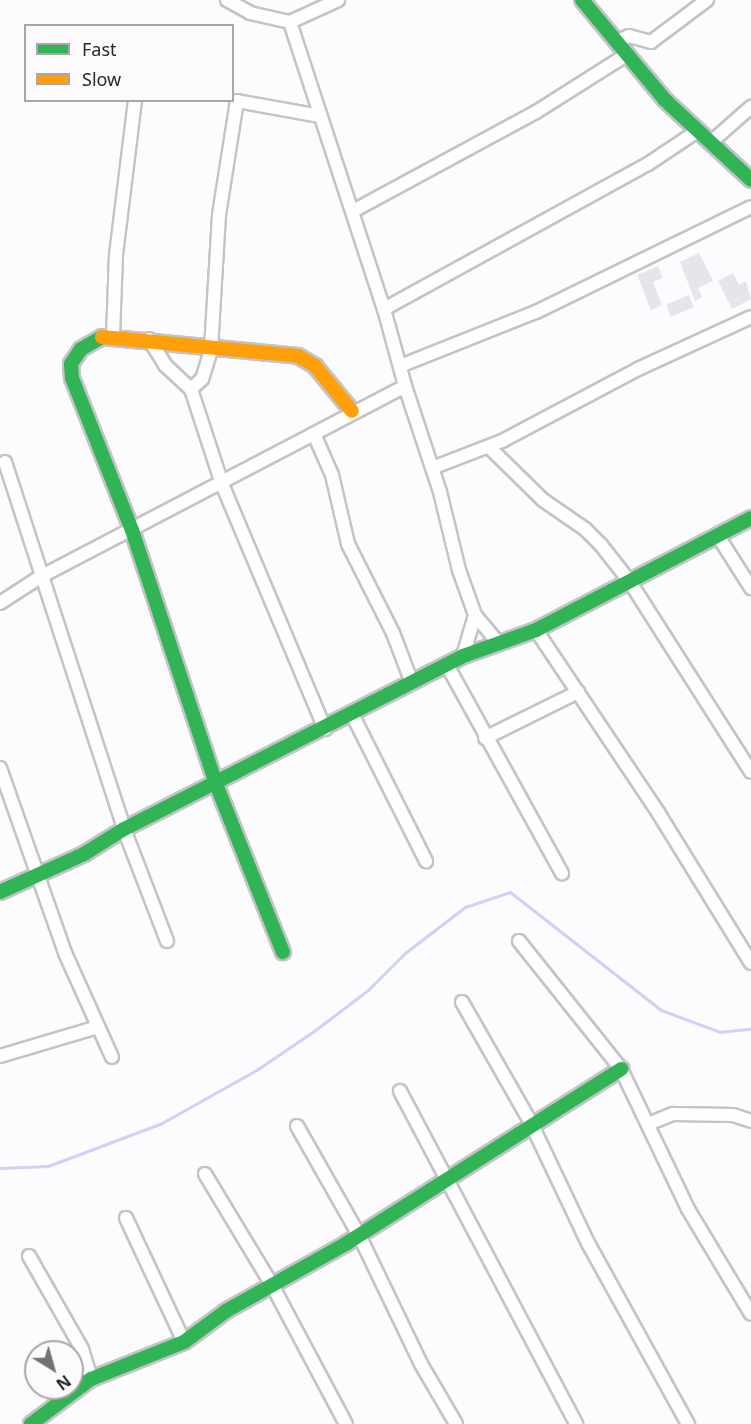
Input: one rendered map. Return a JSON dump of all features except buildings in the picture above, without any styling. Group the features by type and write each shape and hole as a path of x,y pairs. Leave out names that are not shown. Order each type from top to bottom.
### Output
{"street":[{"path":"227,0 250,13 290,22 338,0"},
{"path":"582,0 626,55 696,132 751,180"},
{"path":"616,42 628,36 651,42 707,0"},
{"path":"290,22 384,309 405,386 432,468 475,615 498,642"},
{"path":"353,211 527,117 626,55"},
{"path":"191,389 202,380 211,350 219,215 235,100 320,116"},
{"path":"113,336 116,255 135,102"},
{"path":"710,143 751,107"},
{"path":"384,309 648,164 696,132"},
{"path":"400,366 536,312 751,207"},
{"path":"432,468 489,447 638,369 751,317"},
{"path":"283,952 216,784 132,530 72,378 71,364 81,348 96,338 113,336 149,339 211,350 298,356 315,366 352,411"},
{"path":"149,339 165,365 191,389 222,484 325,729"},
{"path":"0,603 40,577 222,484 352,411 405,386"},
{"path":"314,434 332,475 348,544 393,633 412,683"},
{"path":"489,447 543,500 585,529 630,582 751,772"},
{"path":"5,462 40,577 124,829 167,941"},
{"path":"0,892 38,875 124,829 325,729 463,656 536,630 751,518"},
{"path":"718,536 751,588"},
{"path":"463,656 475,615"},
{"path":"536,630 579,692 751,963"},
{"path":"447,665 485,738 562,873"},
{"path":"485,738 579,692"},
{"path":"352,714 426,861"},
{"path":"0,768 65,953 112,1057"},
{"path":"519,941 621,1069 688,1209 751,1314"},
{"path":"462,1002 531,1123 588,1244 688,1424"},
{"path":"0,1056 98,1027"},
{"path":"31,1424 91,1379 184,1342 226,1311 359,1235 531,1123 593,1089 621,1069"},
{"path":"400,1091 576,1424"},
{"path":"648,1124 673,1113 733,1115 751,1121"},
{"path":"297,1126 359,1235 421,1364 456,1424"},
{"path":"205,1174 272,1285 346,1424"},
{"path":"126,1218 184,1342"},
{"path":"29,1256 82,1349 91,1379"}],"waterway":[{"path":"0,1168 48,1166 160,1124 258,1069 314,1031 368,990 405,953 465,907 510,892 661,1010 720,1032 751,1029"}],"traffic: fast":[{"path":"582,0 665,100 751,180"},
{"path":"102,337 81,349 71,364 72,378 132,530 216,784 283,952"},
{"path":"0,892 84,854 124,829 463,656 536,630 751,518"},
{"path":"31,1424 91,1379 184,1342 226,1311 347,1243 621,1069"}],"traffic: slow":[{"path":"102,337 298,356 315,366 352,411"}]}
